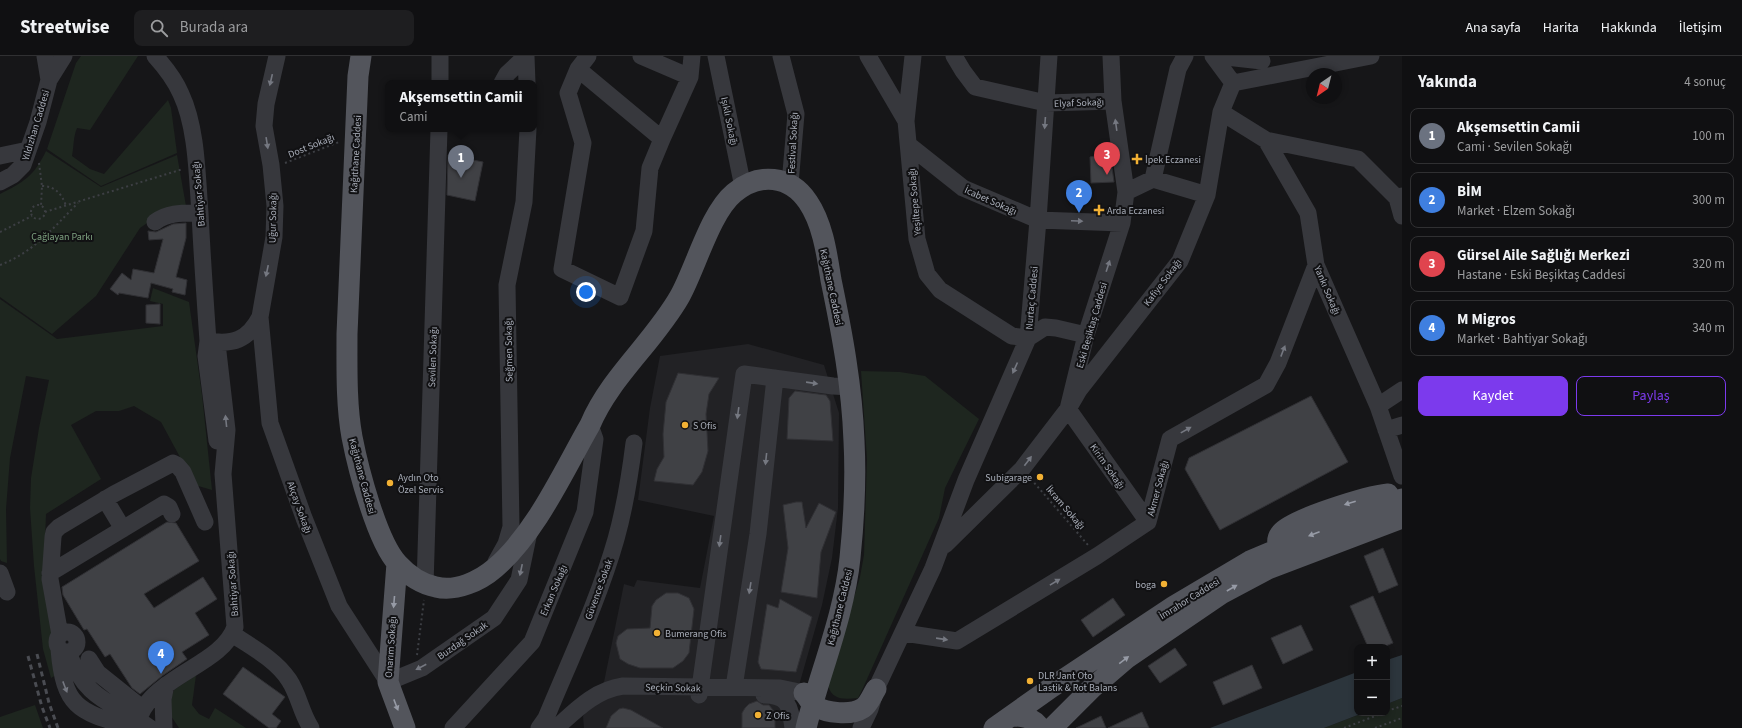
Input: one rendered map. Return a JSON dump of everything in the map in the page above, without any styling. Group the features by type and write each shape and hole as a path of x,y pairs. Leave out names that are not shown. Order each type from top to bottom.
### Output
{"main road":[{"name":"Kağıthane Caddesi","path":"354,56 358,76"},
{"name":"Kağıthane Caddesi","path":"361,56 358,76 347,334 347,373 352,436 363,481 382,537 397,563 425,585 442,589 457,588 475,581 494,569 529,532 590,425 597,407 653,335 679,296 727,200 746,192 754,182 766,179 778,180 788,190 808,202 817,219 826,252 843,339 846,387 854,456 854,490 850,556 843,599 808,699 796,728"},
{"path":"1284,554 1280,535 1282,531 1293,525 1360,501 1382,495 1397,493 1402,495"},
{"name":"İmrahor Caddesi","path":"1058,722 1092,688 1127,658 1221,594 1284,554 1402,499"},
{"name":"İmrahor Caddesi","path":"1002,722 1052,687 1186,599 1250,561 1284,554 1402,518"},
{"name":"Onarım Sokağı","path":"397,563 388,682 405,728"},
{"path":"1052,687 1046,696 1045,702 1058,722"},
{"path":"832,711 846,712 863,708 876,689"},
{"name":"Kağıthane Caddesi","path":"806,728 808,699"},
{"path":"808,699 832,711 842,718 851,728"},
{"path":"1002,722 1026,717 1032,719 1040,728"}],"street":[{"name":"Yıldızhan Caddesi","path":"45,56 49,80"},
{"name":"Yıldızhan Caddesi","path":"0,182 13,175 23,165 38,122 49,80 64,56"},
{"name":"Bahtiyar Sokağı","path":"155,56 172,78 181,94 187,112 196,165 208,341 206,356 219,456 223,474 235,627 230,637"},
{"name":"Uğur Sokağı","path":"208,341 220,343 243,338 254,329 260,317 274,237 274,206 271,169 264,126 266,104 277,56"},
{"path":"440,56 440,80"},
{"path":"504,80 507,74 526,56"},
{"path":"526,56 527,80"},
{"path":"641,56 690,77"},
{"path":"662,139 583,62 568,92 582,143 562,268 620,297 644,231 650,168 690,77 692,56"},
{"name":"Işıklı Sokağı","path":"716,56 746,192"},
{"name":"Festival Sokağı","path":"782,56 796,114 788,190"},
{"path":"868,56 906,121"},
{"name":"Yeşiltepe Sokağı","path":"913,56 906,121 910,146 917,239 927,274 940,290 1012,336 1028,338"},
{"name":"Elyaf Sokağı","path":"954,56 975,87 1046,103 1113,101"},
{"name":"Nurtaç Caddesi","path":"861,728 870,709 876,689 904,633 942,548 960,496 1028,338 1038,220 1049,56"},
{"name":"Eski Beşiktaş Caddesi","path":"942,548 1022,469 1068,409 1086,335 1122,223 1126,192 1113,101 1111,56"},
{"path":"1153,180 1178,69 1185,56"},
{"path":"1213,56 1233,84"},
{"path":"1217,56 1262,65 1371,56"},
{"path":"1221,112 1233,84 1262,65"},
{"name":"Yankı Sokağı","path":"1221,112 1266,140 1308,213 1316,265 1378,406 1394,428 1402,476"},
{"name":"Kafiye Sokağı","path":"1068,409 1079,390 1180,261 1207,195 1221,112"},
{"name":"Sevilen Sokağı","path":"425,585 439,132"},
{"name":"Seğmen Sokağı","path":"494,569 498,556 506,544 511,527 507,285 524,202 528,132"},
{"path":"1266,140 1358,159 1399,197 1402,216"},
{"name":"İcabet Sokağı","path":"910,146 964,188 1038,220"},
{"path":"0,156 28,150"},
{"path":"1126,192 1153,180 1207,195"},
{"path":"155,222 162,216 172,214 200,213"},
{"path":"1038,220 1122,223"},
{"name":"Akmer Sokağı","path":"904,633 957,641 1097,556 1148,522 1170,439 1266,385 1278,363 1316,265"},
{"name":"Akçay Sokağı","path":"260,317 270,423 304,518 339,606 388,682"},
{"path":"1028,338 1045,327 1086,335"},
{"path":"699,691 744,374 846,387"},
{"path":"734,688 758,534 775,378"},
{"path":"1378,406 1402,390"},
{"name":"Kirim Sokağı","path":"1068,409 1148,522"},
{"name":"Erkan Sokağı","path":"453,728 532,642 585,512 595,439 590,425"},
{"name":"Güvence Sokak","path":"539,728 546,718 594,601 616,540 627,496 634,443"},
{"path":"140,723 94,695 84,684 74,669 62,645 50,579 54,532 59,527 105,499 173,463 183,472 205,522"},
{"path":"960,496 960,507 969,510 990,500"},
{"path":"105,499 123,529"},
{"path":"50,573 164,504 170,507 172,514"},
{"name":"Buzdağ Sokak","path":"388,682 422,668 494,618 519,580 529,532"},
{"path":"0,573 7,592"},
{"path":"140,723 166,685 213,654 230,637"},
{"path":"230,637 279,679 284,686 304,728"},
{"path":"230,637 276,664 284,673 293,688 302,712 311,728"},
{"path":"89,660 140,723"},
{"path":"164,728 163,699 166,685"},
{"name":"Seçkin Sokak","path":"556,728 597,694 623,686 778,696 783,699 791,711 793,728"},
{"name":"Seçkin Sokak","path":"568,728 596,704 610,698 626,696 734,688 780,688 808,699"}],"path":[{"name":"Dost Sokağı","path":"271,169 356,135"},
{"path":"28,150 38,161 41,171 41,206 45,212"},
{"path":"32,216 36,219 40,219 44,216 45,212 196,165"},
{"path":"42,186 54,188 63,198 66,206"},
{"path":"0,265 20,256 37,245 78,202"},
{"path":"32,216 32,208 41,206"},
{"path":"0,232 32,216"},
{"name":"İkram Sokağı","path":"1022,469 1097,556"},
{"path":"415,671 425,585"},
{"path":"1390,711 1402,706"},
{"path":"1344,728 1375,716"},
{"path":"1375,728 1402,718"}],"shaded area":[{"path":"748,344 824,365 839,413 838,508 832,558 822,605 794,703 789,728 584,728 583,716 604,682 624,584 634,587 637,580 700,588 714,516 638,500 650,408 660,356"},
{"path":"1402,655 1402,698 1390,703 1390,680 1390,659"},
{"path":"1354,673 1355,716 1324,728 1210,728"}],"green space":[{"path":"81,56 138,56 90,130 77,128 72,156 90,169 104,174 168,100 171,108 177,153 101,186 47,149 76,63"},
{"name":"Çağlayan Parkı","path":"46,151 101,187 177,155 186,206 163,212 140,228 96,296 52,334 0,297 0,194 16,186 28,177 42,160"},
{"path":"153,288 189,302 202,395 212,490 195,485 161,422 134,406 119,411 96,411 71,425 101,479 46,514 44,566 57,669 56,675 51,678 43,649 34,566 30,508 31,478 49,380 26,376 10,458 6,509 7,563 1,561 0,559 0,299 57,339 163,326 163,304 150,301"},
{"path":"861,371 900,372 925,376 979,419 945,488 939,518 863,688 858,698 844,699 836,697 830,691 828,686 860,577 864,555 867,459"},
{"path":"196,675 192,705 199,714 209,719 215,708 246,728 179,728 169,713 170,700 174,690"},
{"path":"1402,698 1402,728 1324,728 1355,716 1390,716 1390,703"},
{"path":"35,705 43,728 0,728 0,717"}],"building":[{"path":"1110,153 1114,182 1091,183 1090,157"},
{"path":"448,155 483,162 475,201 447,195"},
{"path":"186,223 186,238 176,277 187,280 185,295 172,292 173,289 151,283 148,298 119,293 118,295 110,289 122,273 131,280 133,269 154,273 163,239 149,240 148,231 156,232 173,224"},
{"path":"160,304 160,324 146,323 146,305"},
{"name":"S Ofis","path":"678,373 719,378 709,394 706,414 708,451 702,472 693,485 654,481 657,469 664,457 663,434 666,402"},
{"path":"795,391 826,395 830,401 833,441 787,439 789,398"},
{"path":"1311,396 1348,462 1220,530 1185,469 1189,458"},
{"path":"802,502 806,528 819,503 836,512 821,552 817,598 781,592 788,548 783,505"},
{"path":"167,522 176,523 199,561 144,594 154,608 203,577 217,599 195,613 209,635 182,652 187,659 162,676 140,694 132,688 110,654 105,657 87,629 84,630 63,595 62,587"},
{"path":"1383,548 1398,585 1379,593 1364,556"},
{"name":"Bumerang Ofis","path":"666,593 678,593 689,598 694,609 689,653 683,661 673,668 640,668 628,664 620,659 616,643 618,636 627,629 650,628 652,606 656,600"},
{"path":"1373,596 1393,643 1367,644 1350,606"},
{"path":"1113,598 1125,615 1093,637 1081,620"},
{"path":"780,599 812,617 796,672 761,669 758,662 767,604 778,608"},
{"path":"1301,625 1313,650 1283,664 1271,638"},
{"path":"1175,648 1187,665 1160,683 1148,666"},
{"path":"1252,665 1262,688 1223,705 1213,682"},
{"path":"243,667 285,697 272,714 281,721 276,728 269,728 223,694"},
{"name":"Z Ofis","path":"757,701 763,705 769,705 773,710 775,716 775,728 742,728 742,713 749,704"},
{"path":"623,708 631,710 663,728 606,728 611,716 619,709"},
{"path":"1142,712 1149,728 1108,728"},
{"path":"1101,716 1106,728 1076,728"}],"railway":[{"path":"37,654 49,703 58,728"},
{"path":"28,656 42,707 50,728"}],"place":[{"name":"İpek Eczanesi","path":"1137,159"},
{"name":"Gürsel Aile Sağlığı Merkezi","path":"1107,175"},
{"name":"Akşemsettin Camii","path":"461,178"},
{"name":"Arda Eczanesi","path":"1099,210"},
{"name":"BİM","path":"1079,213"},
{"name":"S Ofis","path":"685,425"},
{"name":"Subigarage","path":"1040,477"},
{"name":"Aydın Oto Özel Servis","path":"390,483"},
{"name":"boga","path":"1164,584"},
{"name":"Bumerang Ofis","path":"657,633"},
{"name":"M Migros","path":"161,674"},
{"name":"DLR Jant Oto Lastik & Rot Balans","path":"1030,681"},
{"name":"Z Ofis","path":"758,715"}]}
